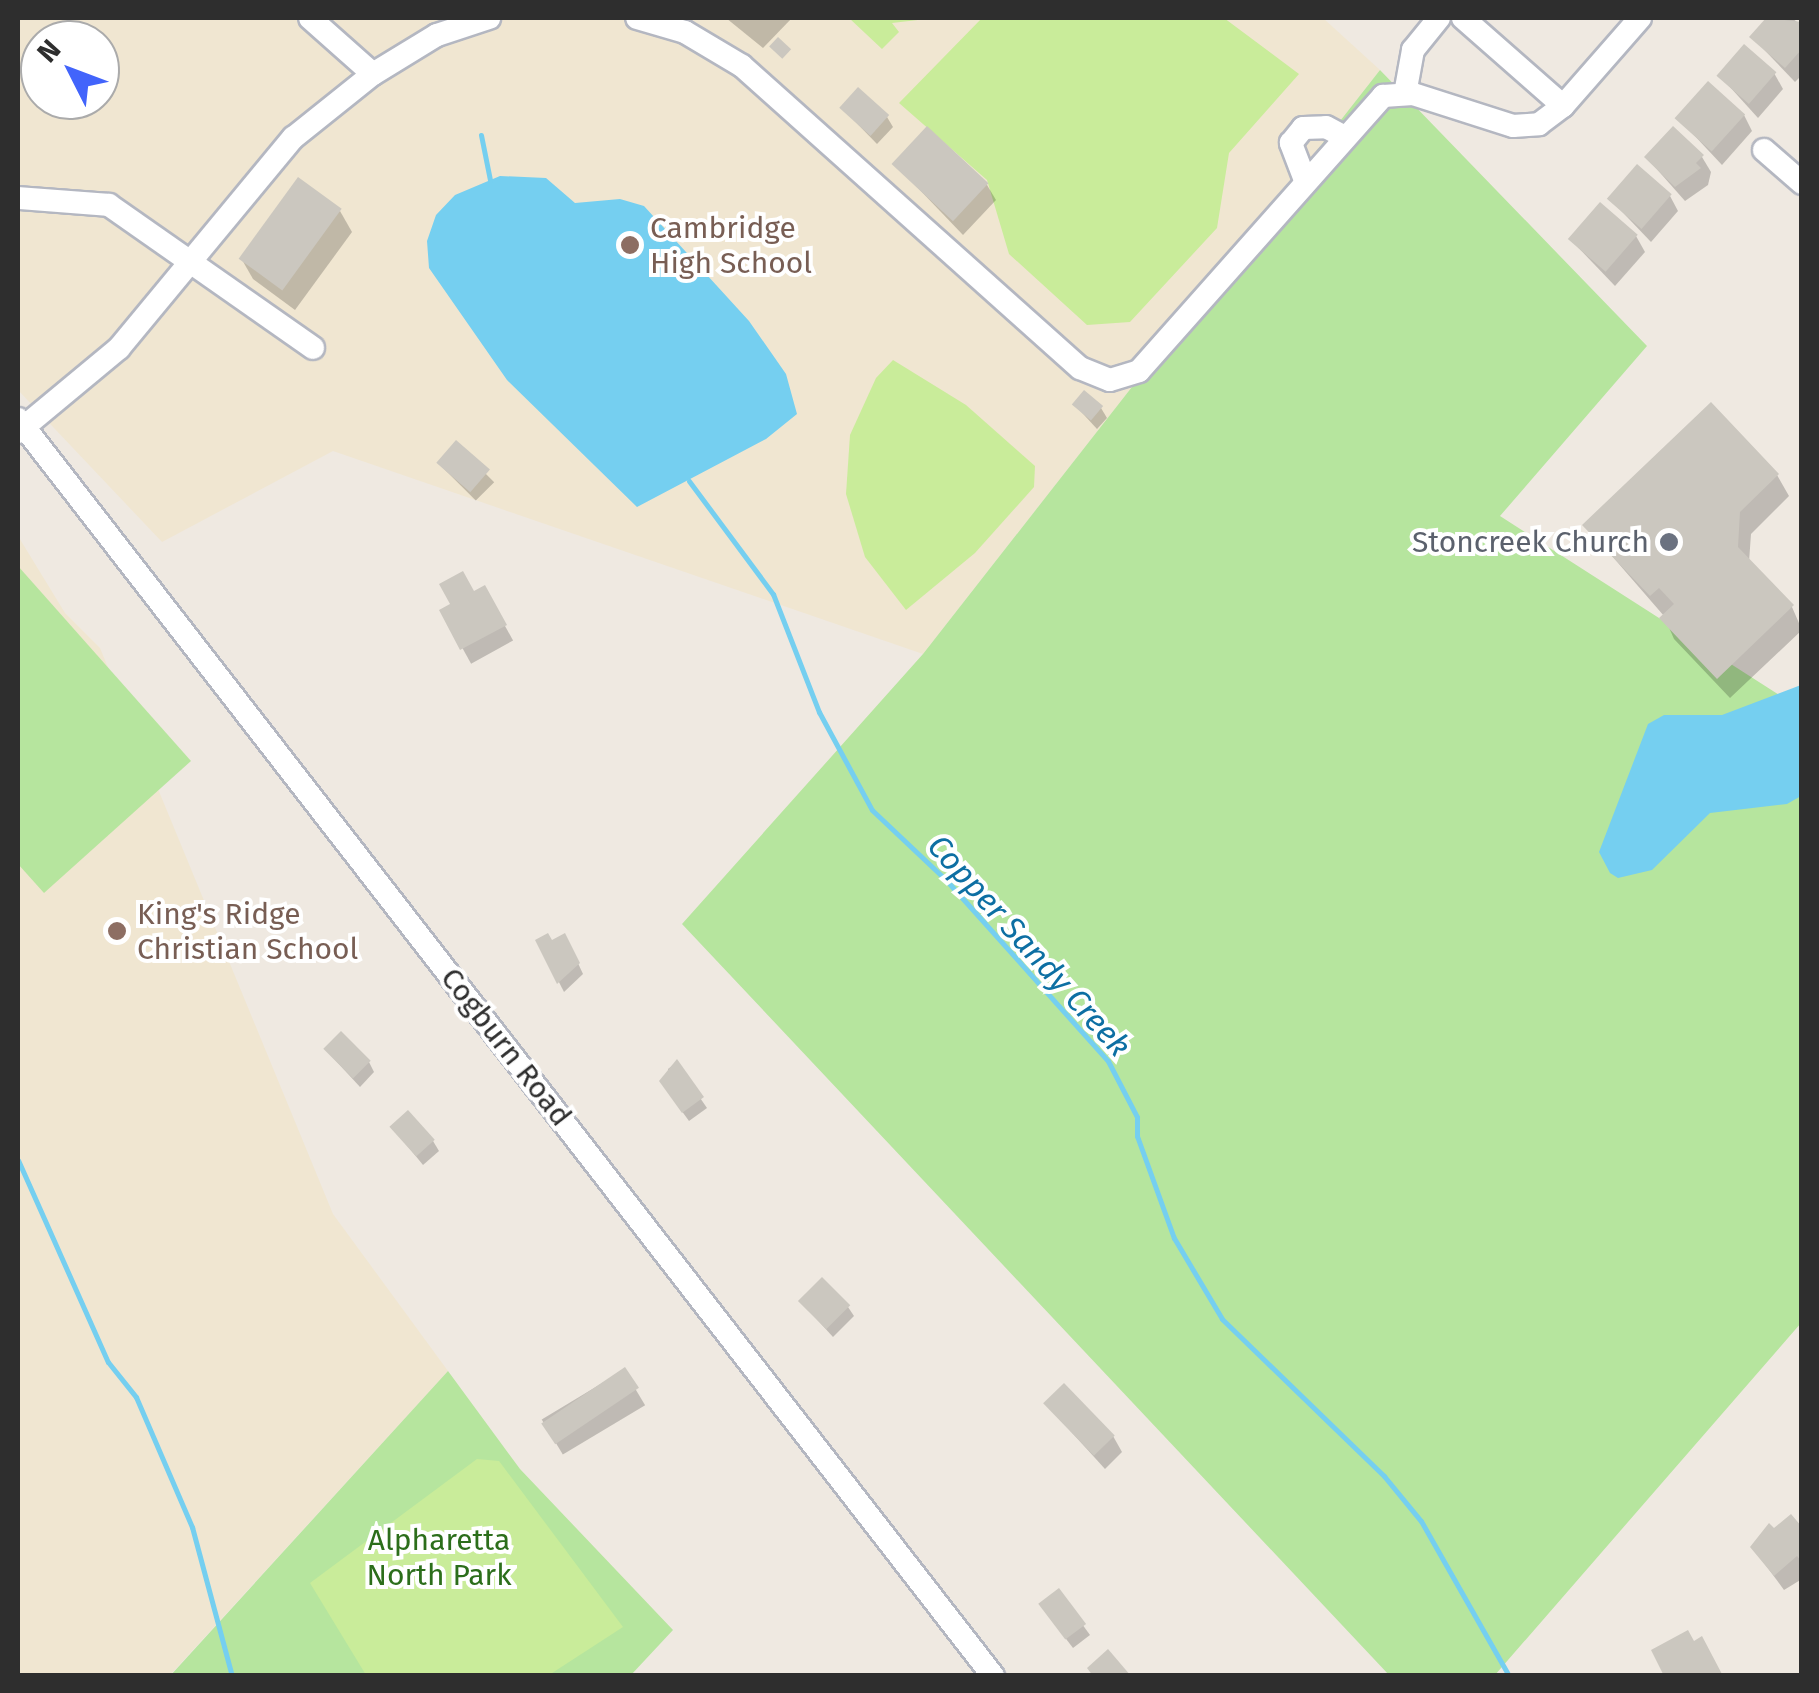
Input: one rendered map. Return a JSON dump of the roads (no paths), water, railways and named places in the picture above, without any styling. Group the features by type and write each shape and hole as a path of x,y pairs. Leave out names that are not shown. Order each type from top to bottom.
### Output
{"street":[{"path":"310,18 373,74"},
{"path":"20,426 119,348 194,264 293,138 373,74 437,35 488,18"},
{"path":"637,18 685,32 742,66 1080,368 1110,380 1139,371 1382,96 1405,94 1513,126 1539,124 1563,106 1640,18"},
{"path":"1405,94 1413,50 1439,18"},
{"path":"1462,18 1563,106"},
{"path":"1305,180 1291,143 1303,128 1326,127 1343,136"},
{"path":"1764,150 1802,183"},
{"path":"18,198 108,205 313,348"},
{"name":"Cogburn Road","path":"20,426 993,1676"}],"water":[{"path":"500,176 546,178 575,203 620,199 644,206 749,321 786,374 797,414 766,439 637,507 507,380 429,268 427,241 436,215 455,195"},
{"path":"1801,685 1801,796 1787,804 1710,813 1652,870 1618,878 1610,873 1599,852 1648,724 1664,715 1722,715"}],"waterway":[{"name":"Copper Sandy Creek","path":"481,135 490,180"},
{"name":"Copper Sandy Creek","path":"689,481 773,594 819,712 872,810 947,881 1108,1061 1137,1117 1137,1136 1174,1238 1222,1319 1384,1476 1421,1521 1509,1676"},
{"path":"18,1160 108,1362 136,1397 192,1527 232,1676"}],"place":[{"name":"Cambridge High School","path":"630,245"},
{"name":"Stoncreek Church","path":"1669,542"},
{"name":"King's Ridge Christian School","path":"117,931"}],"park label":[{"name":"Alpharetta North Park","path":"439,1557"}]}
